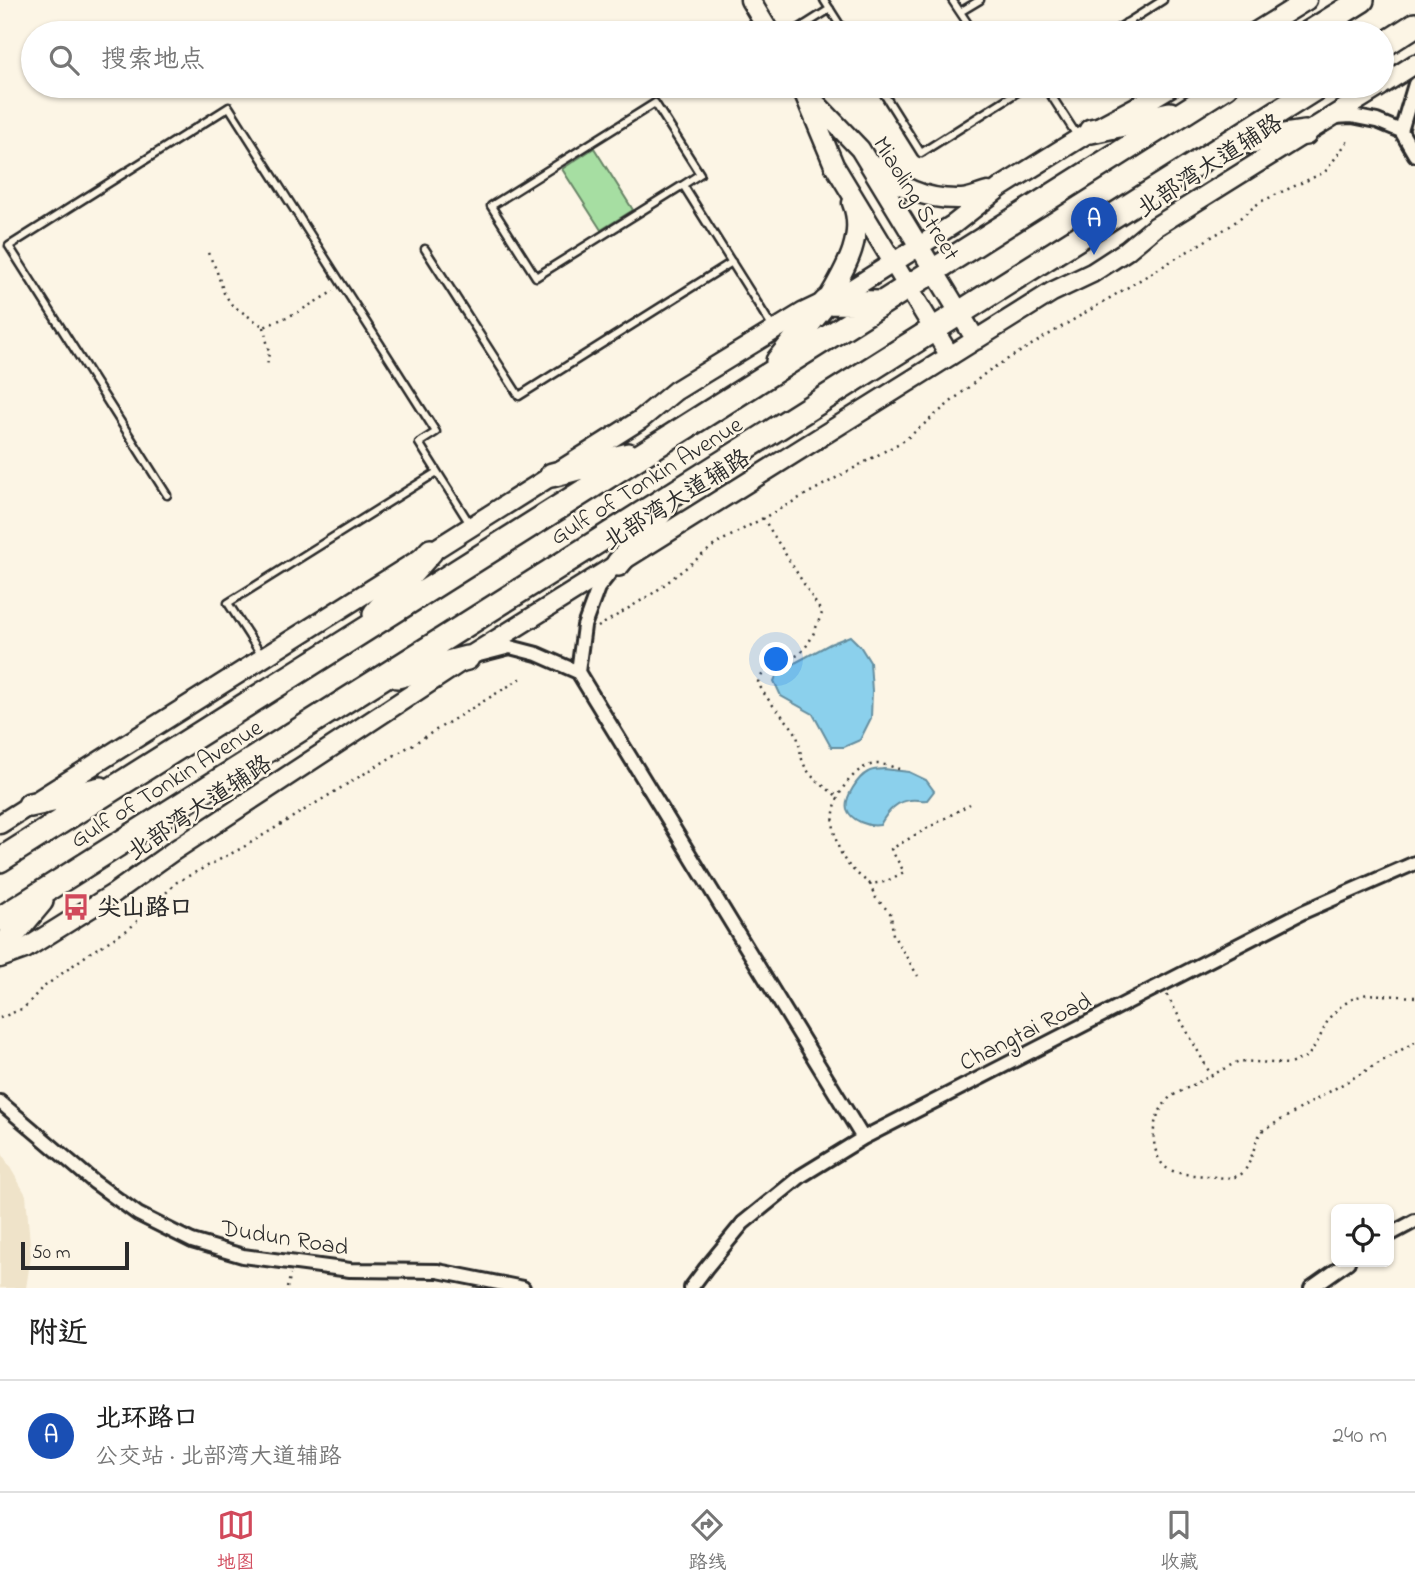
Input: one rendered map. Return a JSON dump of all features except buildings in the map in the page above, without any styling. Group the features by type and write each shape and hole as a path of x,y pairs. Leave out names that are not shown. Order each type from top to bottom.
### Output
{"highway":[{"path":"1328,21 1362,0"},
{"path":"1394,38 1415,25"},
{"path":"1085,135 1187,110 1198,98"},
{"name":"Gulf of Tonkin Avenue","path":"0,860 1206,98"},
{"name":"Gulf of Tonkin Avenue","path":"0,919 1301,98"},
{"path":"1226,145 1305,133"},
{"path":"765,377 825,302 882,303"},
{"path":"552,475 652,449"},
{"path":"618,564 680,489"},
{"path":"356,635 431,551"},
{"path":"377,681 467,658"},
{"path":"30,805 118,786"},
{"path":"0,950 54,885"}],"main road":[{"path":"750,0 763,21"},
{"path":"1274,21 1307,0"},
{"name":"北部湾大道辅路","path":"1394,77 1415,64"},
{"name":"Miaoling Street","path":"807,98 834,165 950,356"},
{"name":"Miaoling Street","path":"812,98 860,149 976,340"},
{"path":"0,824 640,420 675,391 804,312 850,290 954,224 1001,187 1085,135 1152,98"},
{"name":"北部湾大道辅路","path":"0,958 25,949 113,894 172,852 467,658 1052,292 1092,273 1126,251 1155,227 1360,98"},
{"path":"860,149 886,176 906,189 934,197 963,199 1001,187"},
{"path":"825,302 850,259 858,222 854,207 834,165"}],"street":[{"path":"1401,131 1415,84"},
{"path":"1330,117 1352,116 1377,121 1401,131 1415,155"},
{"path":"578,672 584,626 598,587 618,564"},
{"path":"467,658 510,647 537,654 578,672 863,1138"},
{"name":"Changtai Road","path":"691,1288 743,1223 801,1176 863,1138 1303,912 1415,863"},
{"name":"Dudun Road","path":"0,1102 93,1182 138,1214 192,1241 243,1256 350,1270 438,1271 523,1288"},
{"path":"1394,1232 1415,1221"},
{"path":"1311,1288 1341,1267"}],"lane":[{"path":"824,0 838,21"},
{"path":"952,0 966,21"},
{"path":"960,12 980,0"},
{"path":"1129,21 1163,0"},
{"path":"811,21 830,9"},
{"path":"887,98 921,153 1008,98"},
{"path":"1055,98 1085,135"},
{"path":"655,103 700,174 683,185 536,278 491,206 655,103"},
{"path":"167,495 9,246 229,107 436,432 419,443 471,526"},
{"path":"683,185 775,330"},
{"path":"425,249 519,396 732,262"},
{"path":"263,658 228,603 437,472"}],"path":[{"path":"598,627 655,592 716,544 905,440 988,371 1230,226 1261,202 1325,172 1350,138"},
{"path":"208,253 224,293 232,305 264,327 269,352 267,367"},
{"path":"264,327 298,313 342,285"},
{"path":"763,518 822,613 808,643 797,656 772,663 758,682 773,706 796,733 803,763 812,777 837,796"},
{"path":"0,1018 24,1008 41,989 91,952 129,929 177,882 242,848 525,676"},
{"path":"899,769 878,764 864,767 851,778 837,796 833,811 834,833 843,858 870,884 874,897 891,914 893,934 918,975"},
{"path":"870,884 885,882 904,872 891,849 970,804"},
{"path":"1161,985 1211,1075"},
{"path":"1415,997 1367,994 1354,998 1329,1018 1308,1056 1290,1064 1239,1060 1170,1097 1154,1123 1154,1141 1158,1157 1166,1167 1178,1172 1225,1178 1240,1175 1248,1166 1256,1139 1262,1131 1415,1042"}],"shaded area":[{"path":"0,1150 26,1195 31,1256 26,1288 0,1288"}],"green space":[{"path":"594,148 633,210 601,230 562,169"}],"water":[{"path":"850,636 870,662 871,718 860,740 844,747 831,747 813,714 781,696 774,681 778,672"},
{"path":"872,770 909,772 926,780 934,791 927,800 910,800 896,805 880,825 861,822 852,817 847,809 850,794 864,775"}],"place":[{"name":"北环路口","path":"1094,255"},
{"name":"尖山路口","path":"76,907"}]}
